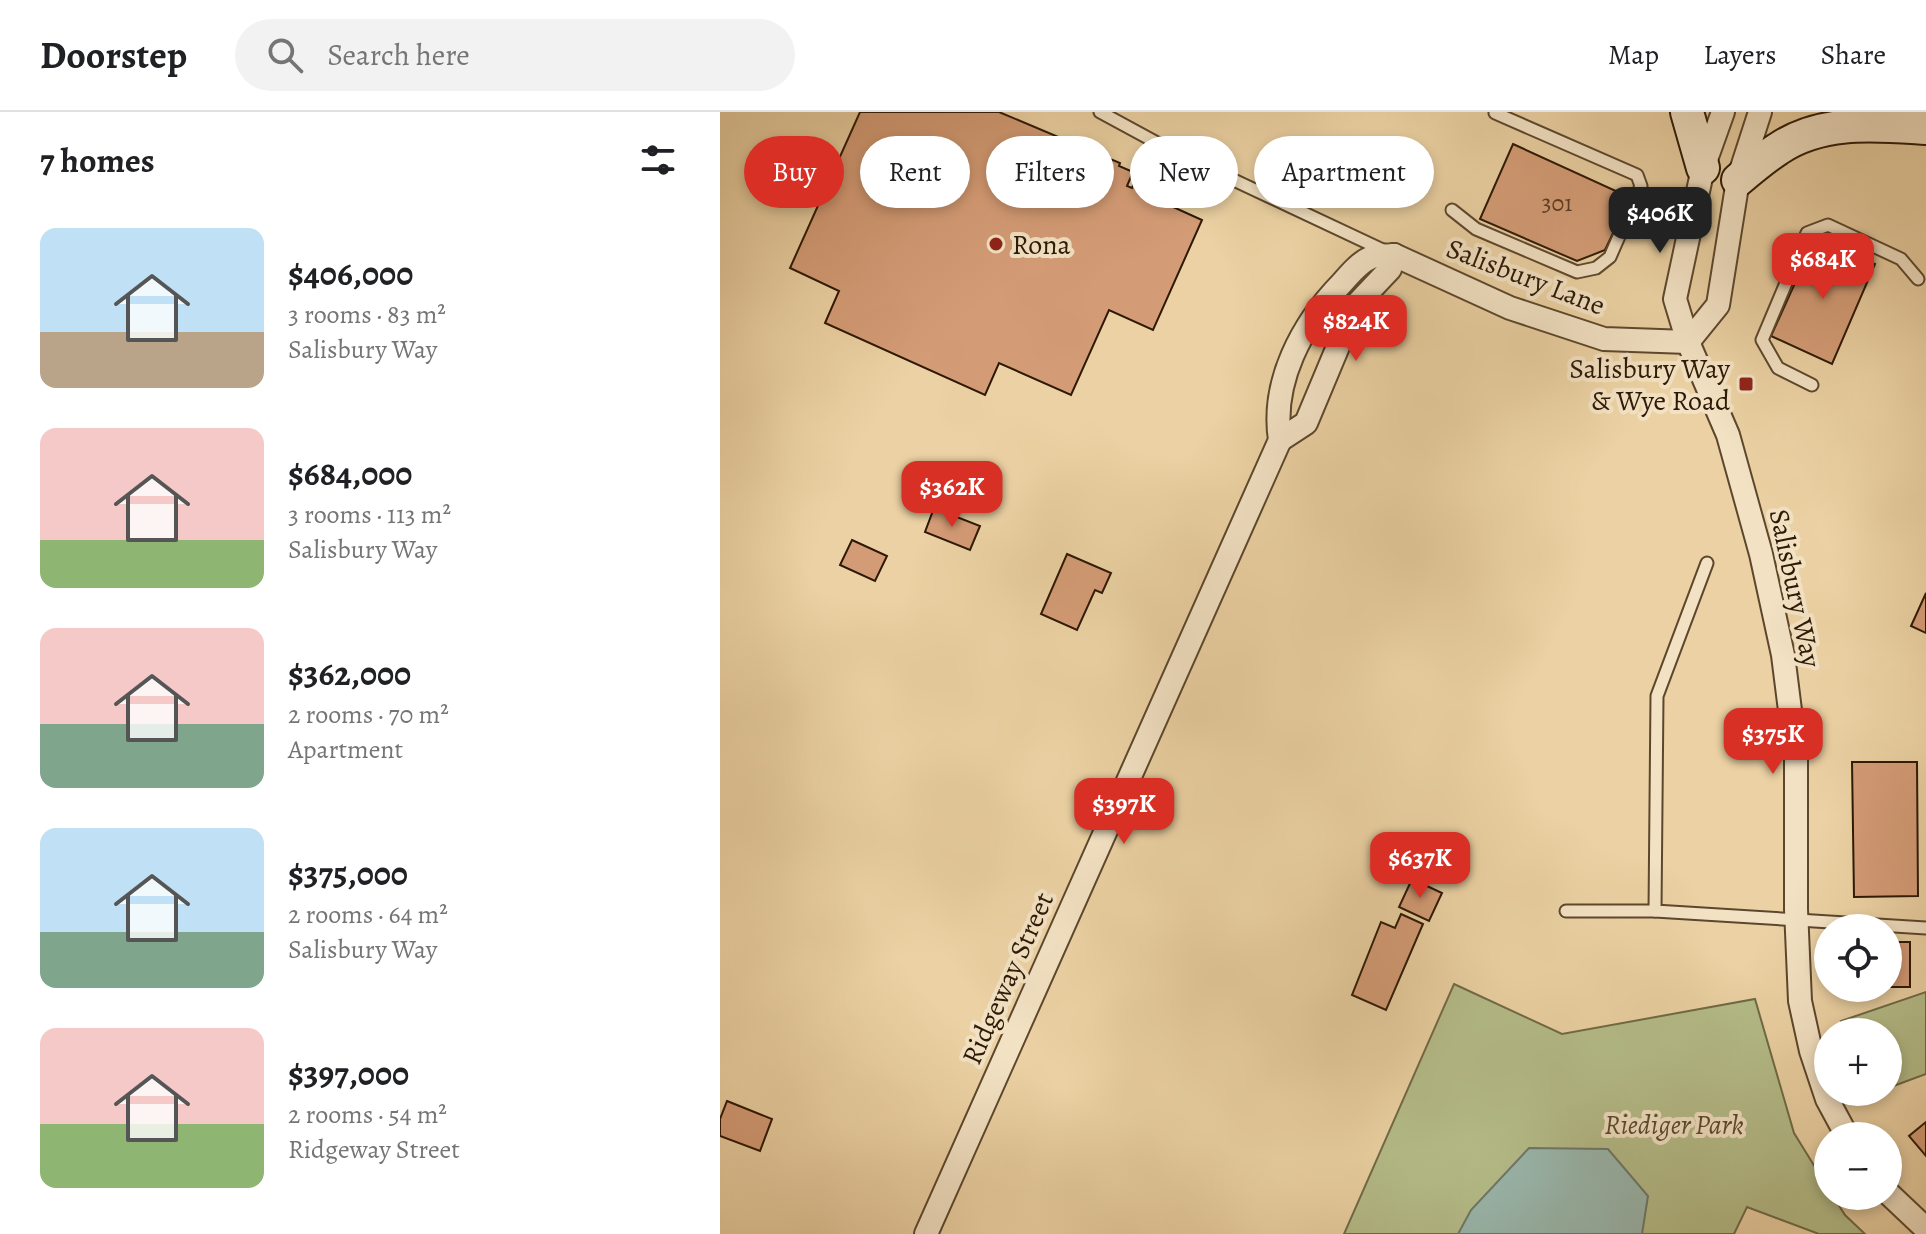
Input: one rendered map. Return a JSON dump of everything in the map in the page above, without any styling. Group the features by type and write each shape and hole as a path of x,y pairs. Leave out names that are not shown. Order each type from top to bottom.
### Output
{"main road":[{"path":"1687,112 1703,168"},
{"path":"1901,112 1926,126"},
{"path":"1738,180 1781,147 1819,131 1861,124 1926,126"}],"street":[{"name":"Salisbury Way","path":"1723,112 1703,168 1675,299 1688,342 1728,435 1761,554 1783,655 1796,758 1796,922 1800,1001 1811,1051 1827,1099 1839,1122"},
{"path":"1688,342 1718,305 1738,180 1760,112"},
{"name":"Salisbury Lane","path":"1394,255 1510,308 1604,339 1688,342"},
{"name":"Ridgeway Street","path":"926,1234 1280,440 1277,418 1283,381 1303,333 1327,298 1349,275 1369,258 1394,255 1390,269 1355,306 1306,423 1280,440"},
{"path":"1902,1206 1926,1229"}],"lane":[{"path":"1100,112 1172,151 1394,255"},
{"path":"1452,210 1476,229 1577,272 1596,268 1610,257 1641,186 1637,175 1495,113"},
{"path":"1812,385 1778,368 1762,340 1807,233 1828,225 1901,259 1918,279"},
{"path":"1655,911 1657,696 1707,563"},
{"path":"1566,911 1655,911 1926,928"}],"green space":[{"name":"Riediger Park","path":"1454,984 1562,1034 1755,999 1794,1133 1814,1165 1814,1210 1842,1210 1865,1234 1819,1234 1747,1207 1734,1234 1344,1234"},
{"path":"1926,992 1926,1074 1902,1083 1902,1018 1850,1018"}],"shaded area":[{"path":"1529,1148 1608,1149 1648,1196 1642,1234 1458,1234 1471,1210"}],"building":[{"name":"Rona","path":"860,112 999,112 1056,136 986,136 986,208 1114,208 1114,160 1130,171 1127,186 1130,187 1130,208 1175,208 1202,220 1153,330 1109,310 1071,395 999,363 985,395 825,323 839,291 790,268 817,208 844,208 844,148"},
{"path":"1513,144 1629,197 1624,209 1640,214 1632,236 1614,231 1605,250 1577,261 1480,219"},
{"path":"1816,237 1875,264 1832,364 1771,336"},
{"path":"934,508 980,526 970,550 925,532"},
{"path":"852,540 887,556 875,581 840,565"},
{"path":"1067,554 1111,573 1102,593 1095,590 1077,630 1041,614"},
{"path":"1926,593 1926,633 1911,626"},
{"path":"1852,762 1917,762 1918,896 1854,897"},
{"path":"1412,879 1442,893 1429,921 1399,907"},
{"path":"1401,914 1423,924 1386,1010 1352,995 1381,922 1395,928"},
{"path":"1902,942 1910,942 1910,987 1902,987"},
{"path":"727,1101 772,1119 760,1151 720,1136 720,1119"},
{"path":"1926,1122 1926,1156 1909,1136"}],"place":[{"name":"Rona","path":"996,244"},
{"name":"Salisbury Way & Wye Road","path":"1746,384"}]}
